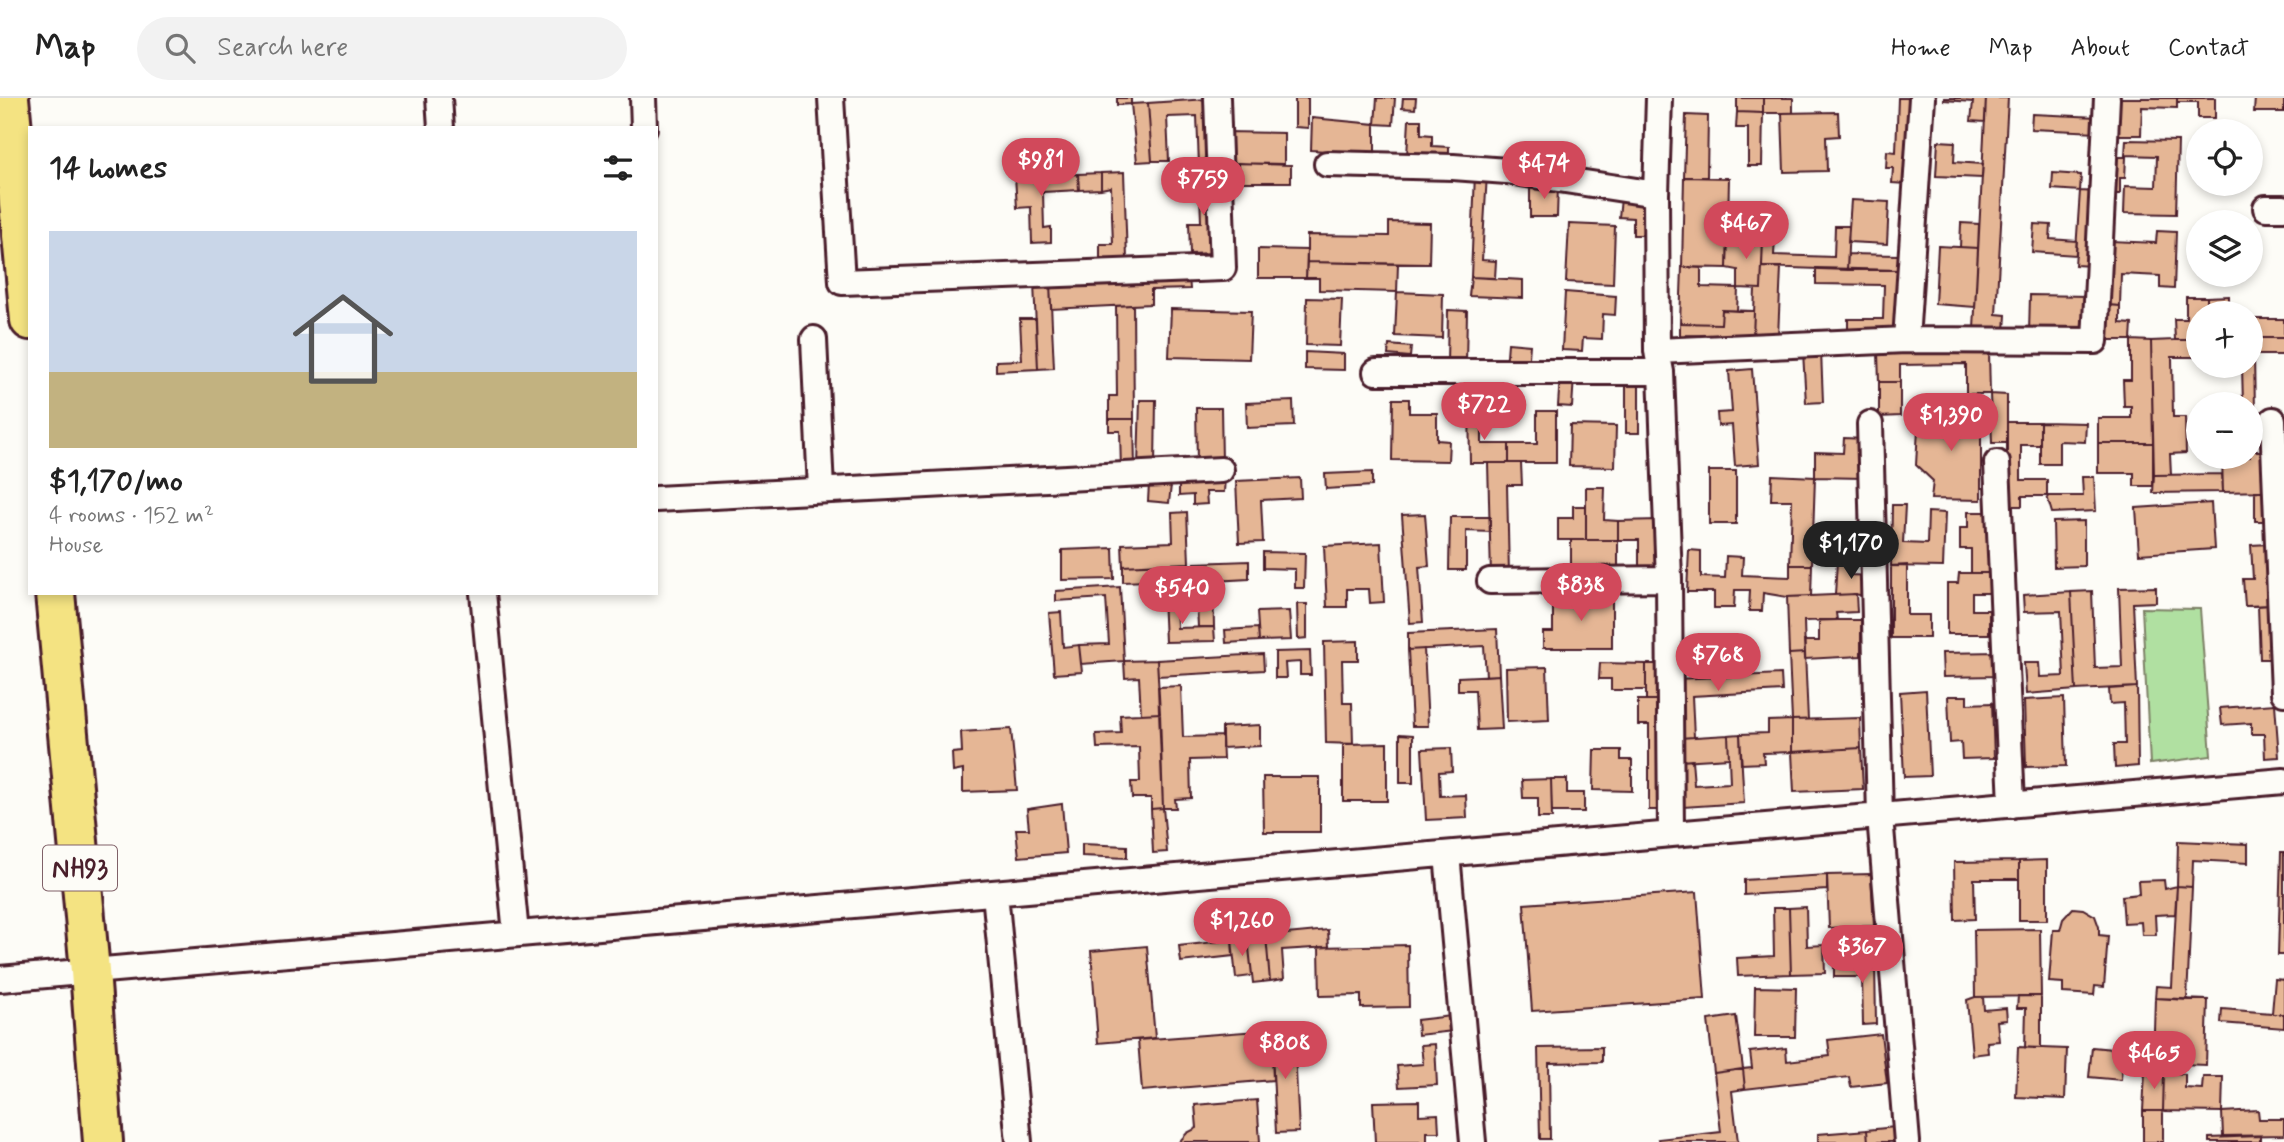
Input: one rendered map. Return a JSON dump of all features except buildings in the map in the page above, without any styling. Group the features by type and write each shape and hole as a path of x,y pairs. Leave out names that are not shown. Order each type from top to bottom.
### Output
{"main road":[{"path":"9,98 28,299"},
{"name":"NH93","path":"55,595 103,1142"}],"street":[{"path":"439,98 441,126"},
{"path":"643,98 644,126"},
{"path":"831,98 842,282 1223,268 1217,98"},
{"path":"1659,98 1656,194 1659,361 1669,579 1671,834"},
{"path":"1906,340 1922,98"},
{"path":"1376,372 1659,361 1906,340 2095,341 2107,98"},
{"path":"1326,164 1507,171 1656,194"},
{"path":"814,339 821,490"},
{"path":"2273,419 2284,694"},
{"path":"1870,424 1880,816 1907,1142"},
{"path":"1997,463 2012,805"},
{"path":"658,499 1221,470"},
{"path":"1490,581 1669,579"},
{"path":"483,595 516,934"},
{"path":"0,979 2284,781"},
{"path":"1447,854 1473,1142"},
{"path":"995,892 1018,1142"}],"green space":[{"path":"2142,608 2200,609 2211,756 2150,764"}]}
